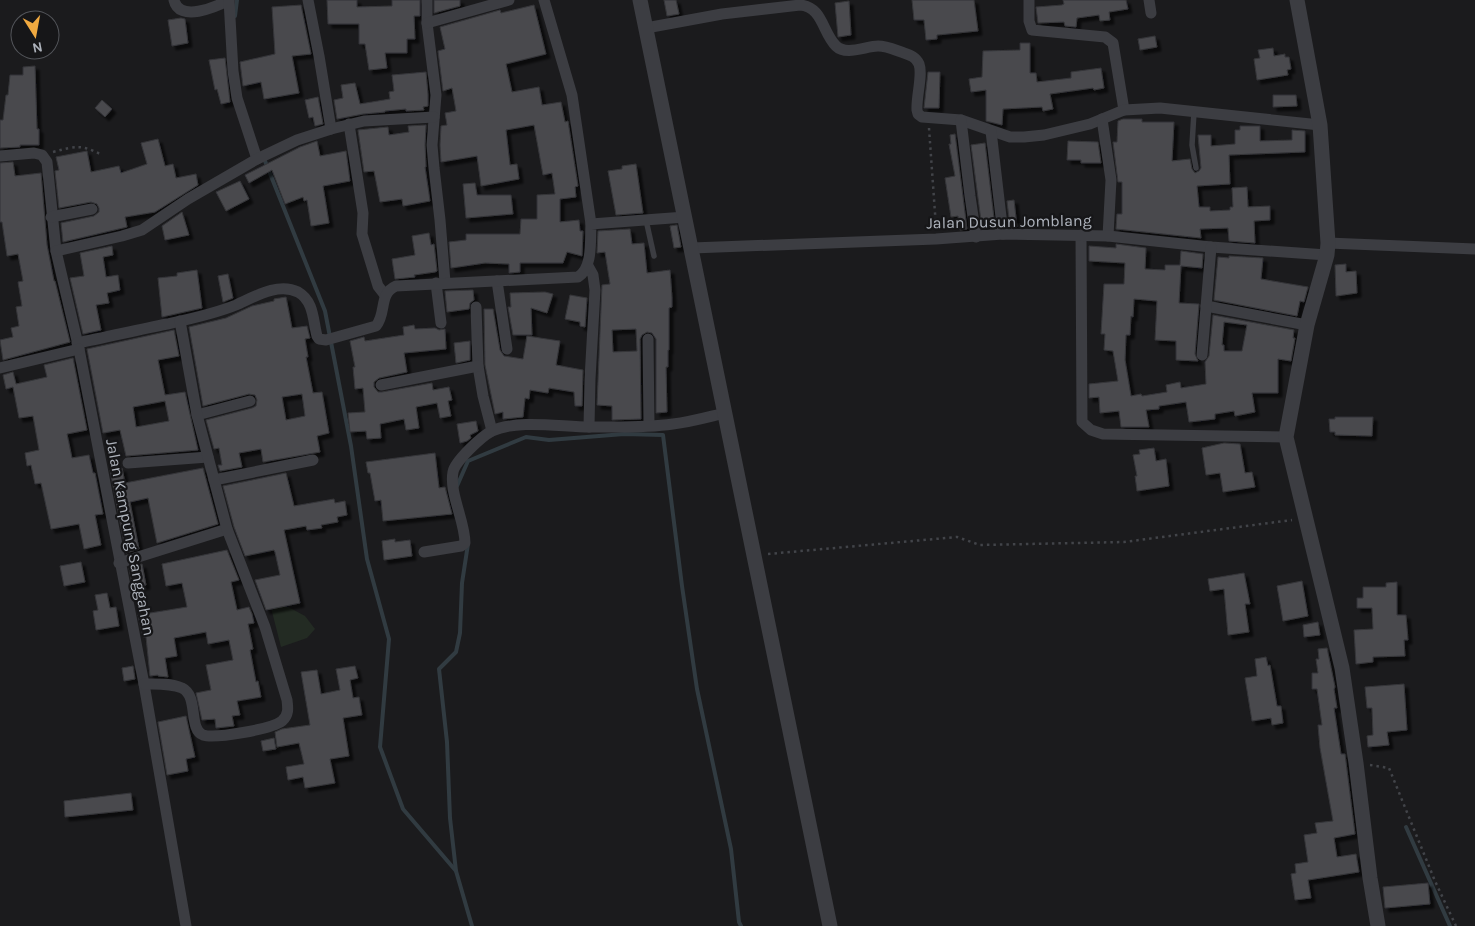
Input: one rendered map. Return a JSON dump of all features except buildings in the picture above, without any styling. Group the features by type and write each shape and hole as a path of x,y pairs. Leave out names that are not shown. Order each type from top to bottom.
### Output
{"street":[{"path":"174,0 175,5 181,10 191,12 212,8 229,0 233,71 237,98 257,159"},
{"path":"308,0 320,56 331,129"},
{"path":"427,0 427,23 435,88 434,168 440,220 441,323"},
{"path":"427,23 509,0"},
{"path":"0,368 220,310 272,290 298,292 305,298 314,315 317,336 319,338 332,339 376,326 382,315 385,295 391,288 396,286 578,276 584,273 588,266 591,224 572,95 544,0"},
{"path":"640,0 830,926"},
{"path":"1029,0 1029,21 1032,30 1105,37 1113,43 1124,110"},
{"path":"1149,0 1151,13"},
{"path":"1297,0 1320,125 1327,249 1307,325 1286,437 1342,668 1378,926"},
{"path":"646,28 722,14 800,5 808,6 815,10 836,46 842,50 879,46 890,48 915,58 919,64 917,110 918,114 922,117 961,120 1010,136 1044,135 1090,124 1124,110 1160,108 1320,125"},
{"path":"56,251 142,230 188,200 281,146 348,124 383,118 434,117"},
{"path":"1102,119 1111,180 1108,236"},
{"path":"961,120 976,237"},
{"path":"348,124 363,213 362,234 378,286 385,295"},
{"path":"991,131 1003,234"},
{"path":"0,156 34,153 42,155"},
{"name":"Jalan Kampung Sanggahan","path":"42,155 47,162 51,217 56,251 78,346 144,684 186,926"},
{"path":"51,217 92,209"},
{"path":"591,224 685,217"},
{"name":"Jalan Dusun Jomblang","path":"692,248 936,239 1003,234 1108,236 1211,247 1475,250"},
{"path":"1082,235 1082,422 1086,426 1104,434 1286,437"},
{"path":"1202,355 1211,247"},
{"path":"588,266 593,276 595,290 589,427"},
{"path":"497,281 507,349"},
{"path":"476,306 478,366 492,431"},
{"path":"1206,306 1307,325"},
{"path":"144,684 170,685 182,688 188,692 198,731 202,734 226,735 272,726 281,722 286,716 288,709 273,654 227,529 197,415 180,321"},
{"path":"648,339 649,425"},
{"path":"381,385 478,366"},
{"path":"197,415 250,401"},
{"path":"424,552 461,546 466,543 454,489 453,472 457,463 483,437 492,431 523,425 589,427 649,425 690,421 725,413"},
{"path":"128,464 208,457"},
{"path":"214,480 312,460"},
{"path":"119,563 227,529"}],"lane":[{"path":"1194,112 1192,145 1196,168"},
{"path":"646,220 654,256"}],"path":[{"path":"929,117 936,239"},
{"path":"42,155 80,146 102,155"},
{"path":"754,555 957,537 980,544 1124,542 1305,518"},
{"path":"1356,763 1389,768 1456,926"}],"shaded area":[{"path":"268,596 305,616 315,629 307,638 281,647"}],"waterway":[{"path":"235,16 237,0"},
{"path":"265,161 325,311 351,446 367,559 389,639 380,747 403,809 456,871 472,926"},
{"path":"457,486 468,461 526,437 549,440 624,434 663,435 697,689 731,849 741,926"},
{"path":"456,871 450,818 447,742 439,669 456,652 460,633 462,583 468,544"},
{"path":"1406,827 1450,926"}]}
